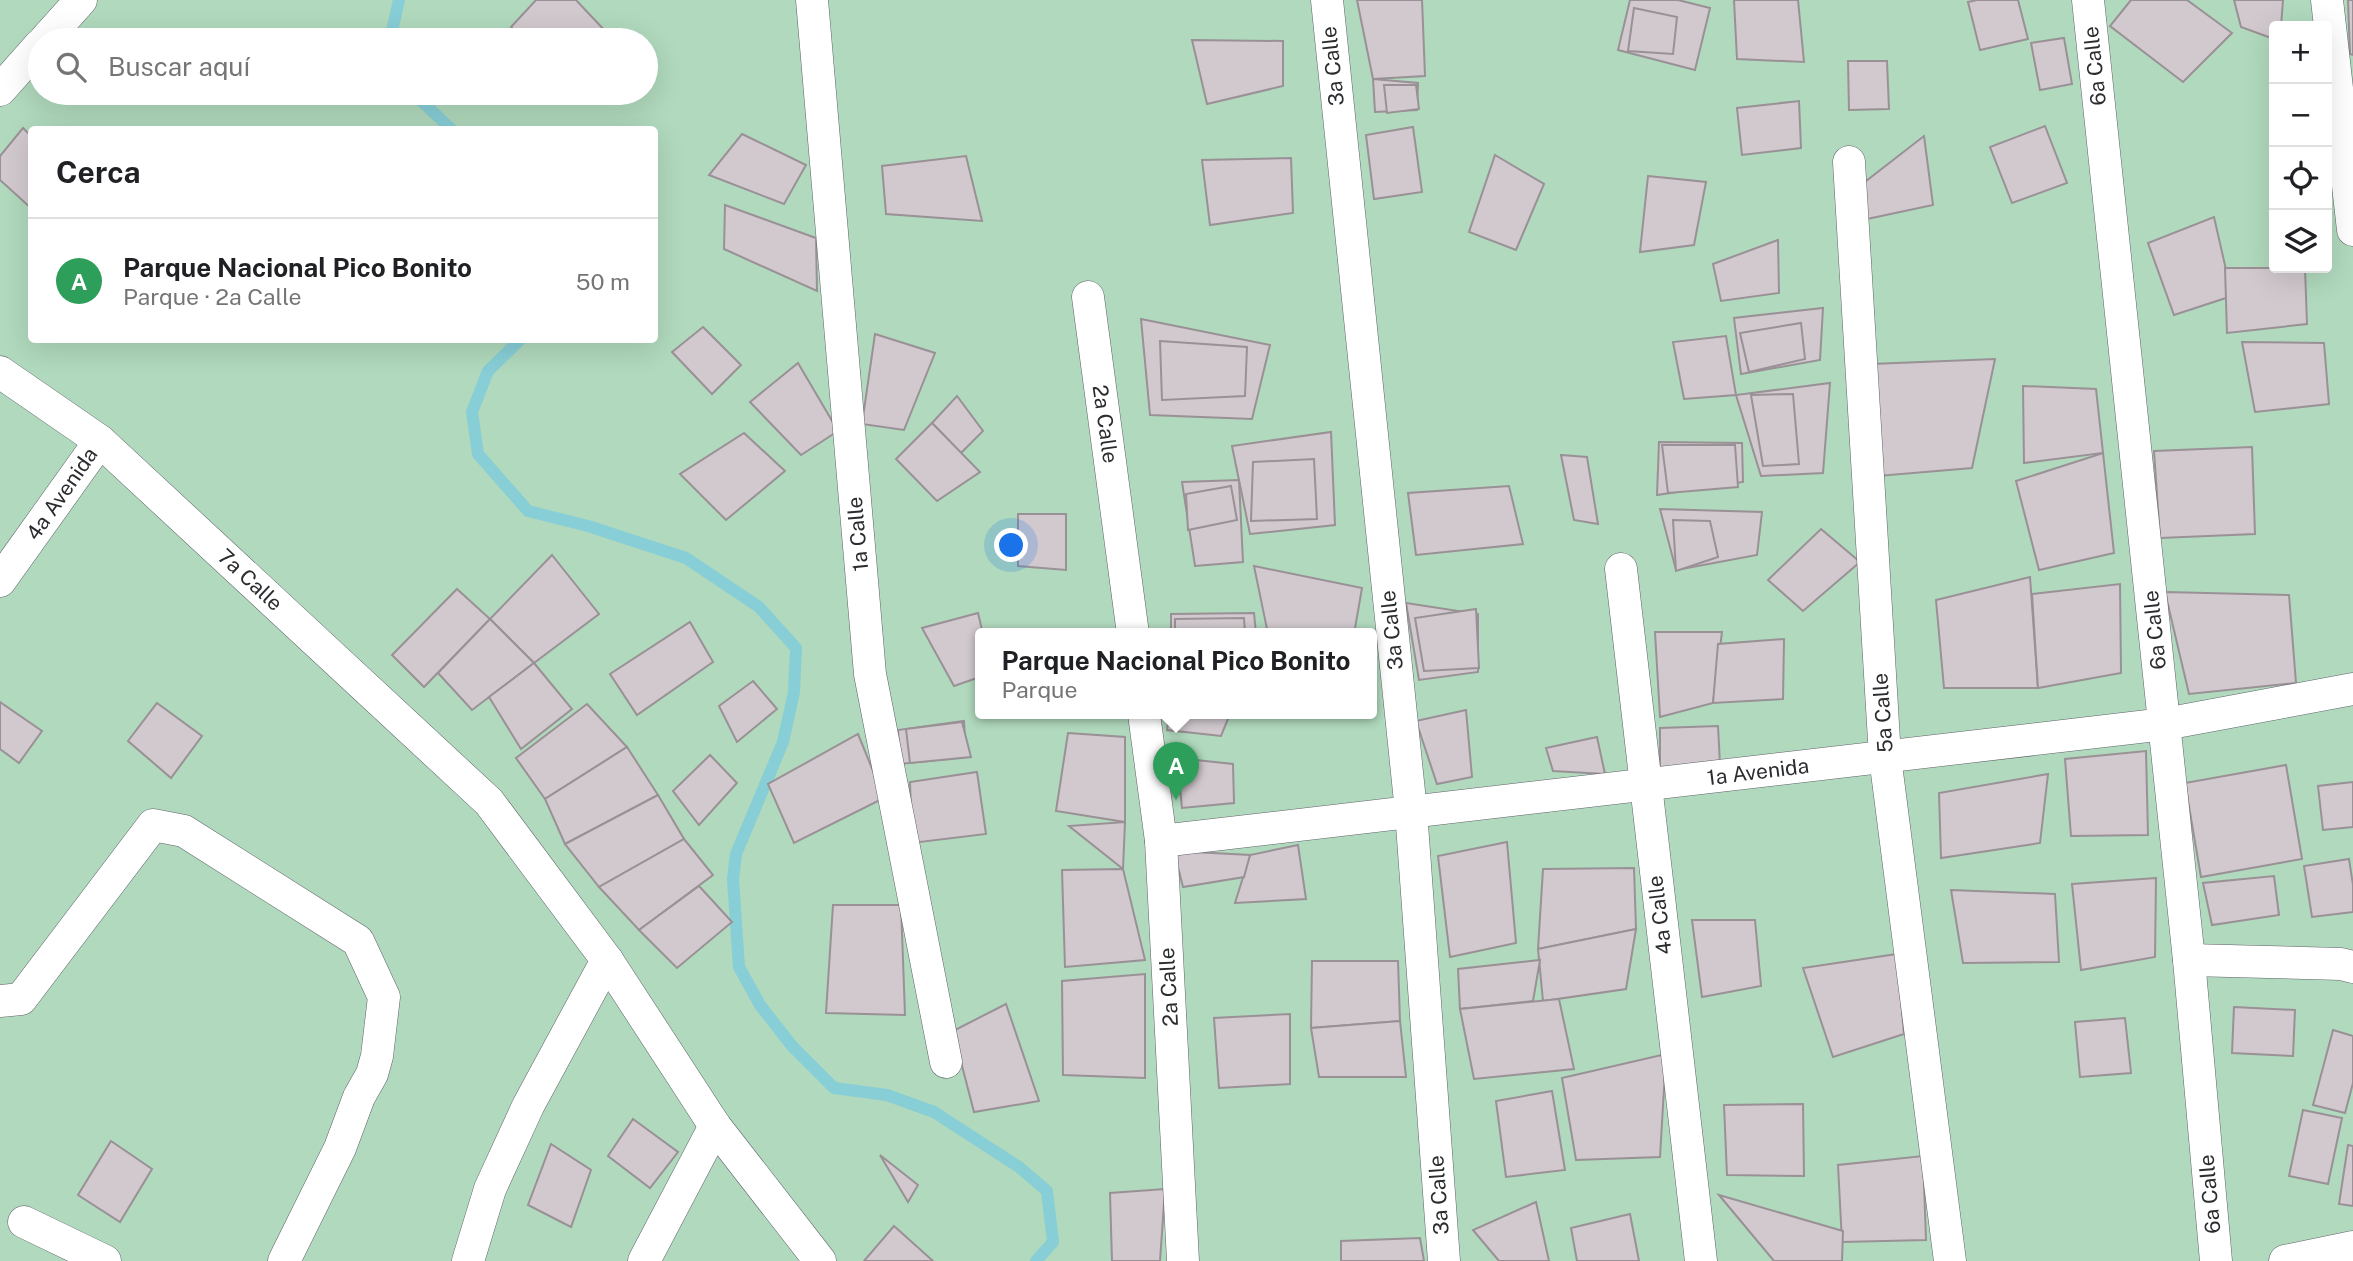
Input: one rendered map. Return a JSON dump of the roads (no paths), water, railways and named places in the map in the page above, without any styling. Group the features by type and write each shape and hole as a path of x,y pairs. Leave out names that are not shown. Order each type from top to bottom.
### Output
{"street":[{"path":"56,28 82,0"},
{"name":"1a Calle","path":"812,0 870,674 946,1062"},
{"name":"3a Calle","path":"1327,0 1411,811 1444,1261"},
{"name":"6a Calle","path":"2088,0 2189,960 2216,1261"},
{"path":"2327,0 2353,230"},
{"path":"0,90 28,58"},
{"name":"5a Calle","path":"1849,162 1885,757 1950,1261"},
{"name":"2a Calle","path":"1088,298 1132,628"},
{"name":"7a Calle","path":"0,372 100,441 489,802 607,960 715,1126 820,1261"},
{"name":"4a Avenida","path":"0,581 100,441"},
{"name":"4a Calle","path":"1621,569 1701,1261"},
{"name":"1a Avenida","path":"1161,841 2165,724 2353,689"},
{"name":"2a Calle","path":"1145,719 1161,841 1183,1261"},
{"path":"11,1000 153,825 184,831 358,941 384,997 377,1056 340,1148 284,1261"},
{"path":"468,1261 490,1189 523,1118 607,960"},
{"path":"2189,960 2309,962 2353,967"},
{"path":"644,1261 715,1126"},
{"path":"24,1222 105,1261"},
{"path":"2285,1261 2353,1247"}],"waterway":[{"path":"393,28 399,0"},
{"path":"426,105 448,126"},
{"path":"517,343 488,371 472,412 478,454 528,511 588,526 686,558 759,607 796,648 794,692 783,742 736,854 733,879 739,967 760,1005 792,1046 834,1088 887,1095 934,1112 1019,1167 1047,1191 1053,1242 1036,1261"}],"place":[{"name":"Parque Nacional Pico Bonito","path":"1176,800"}]}
